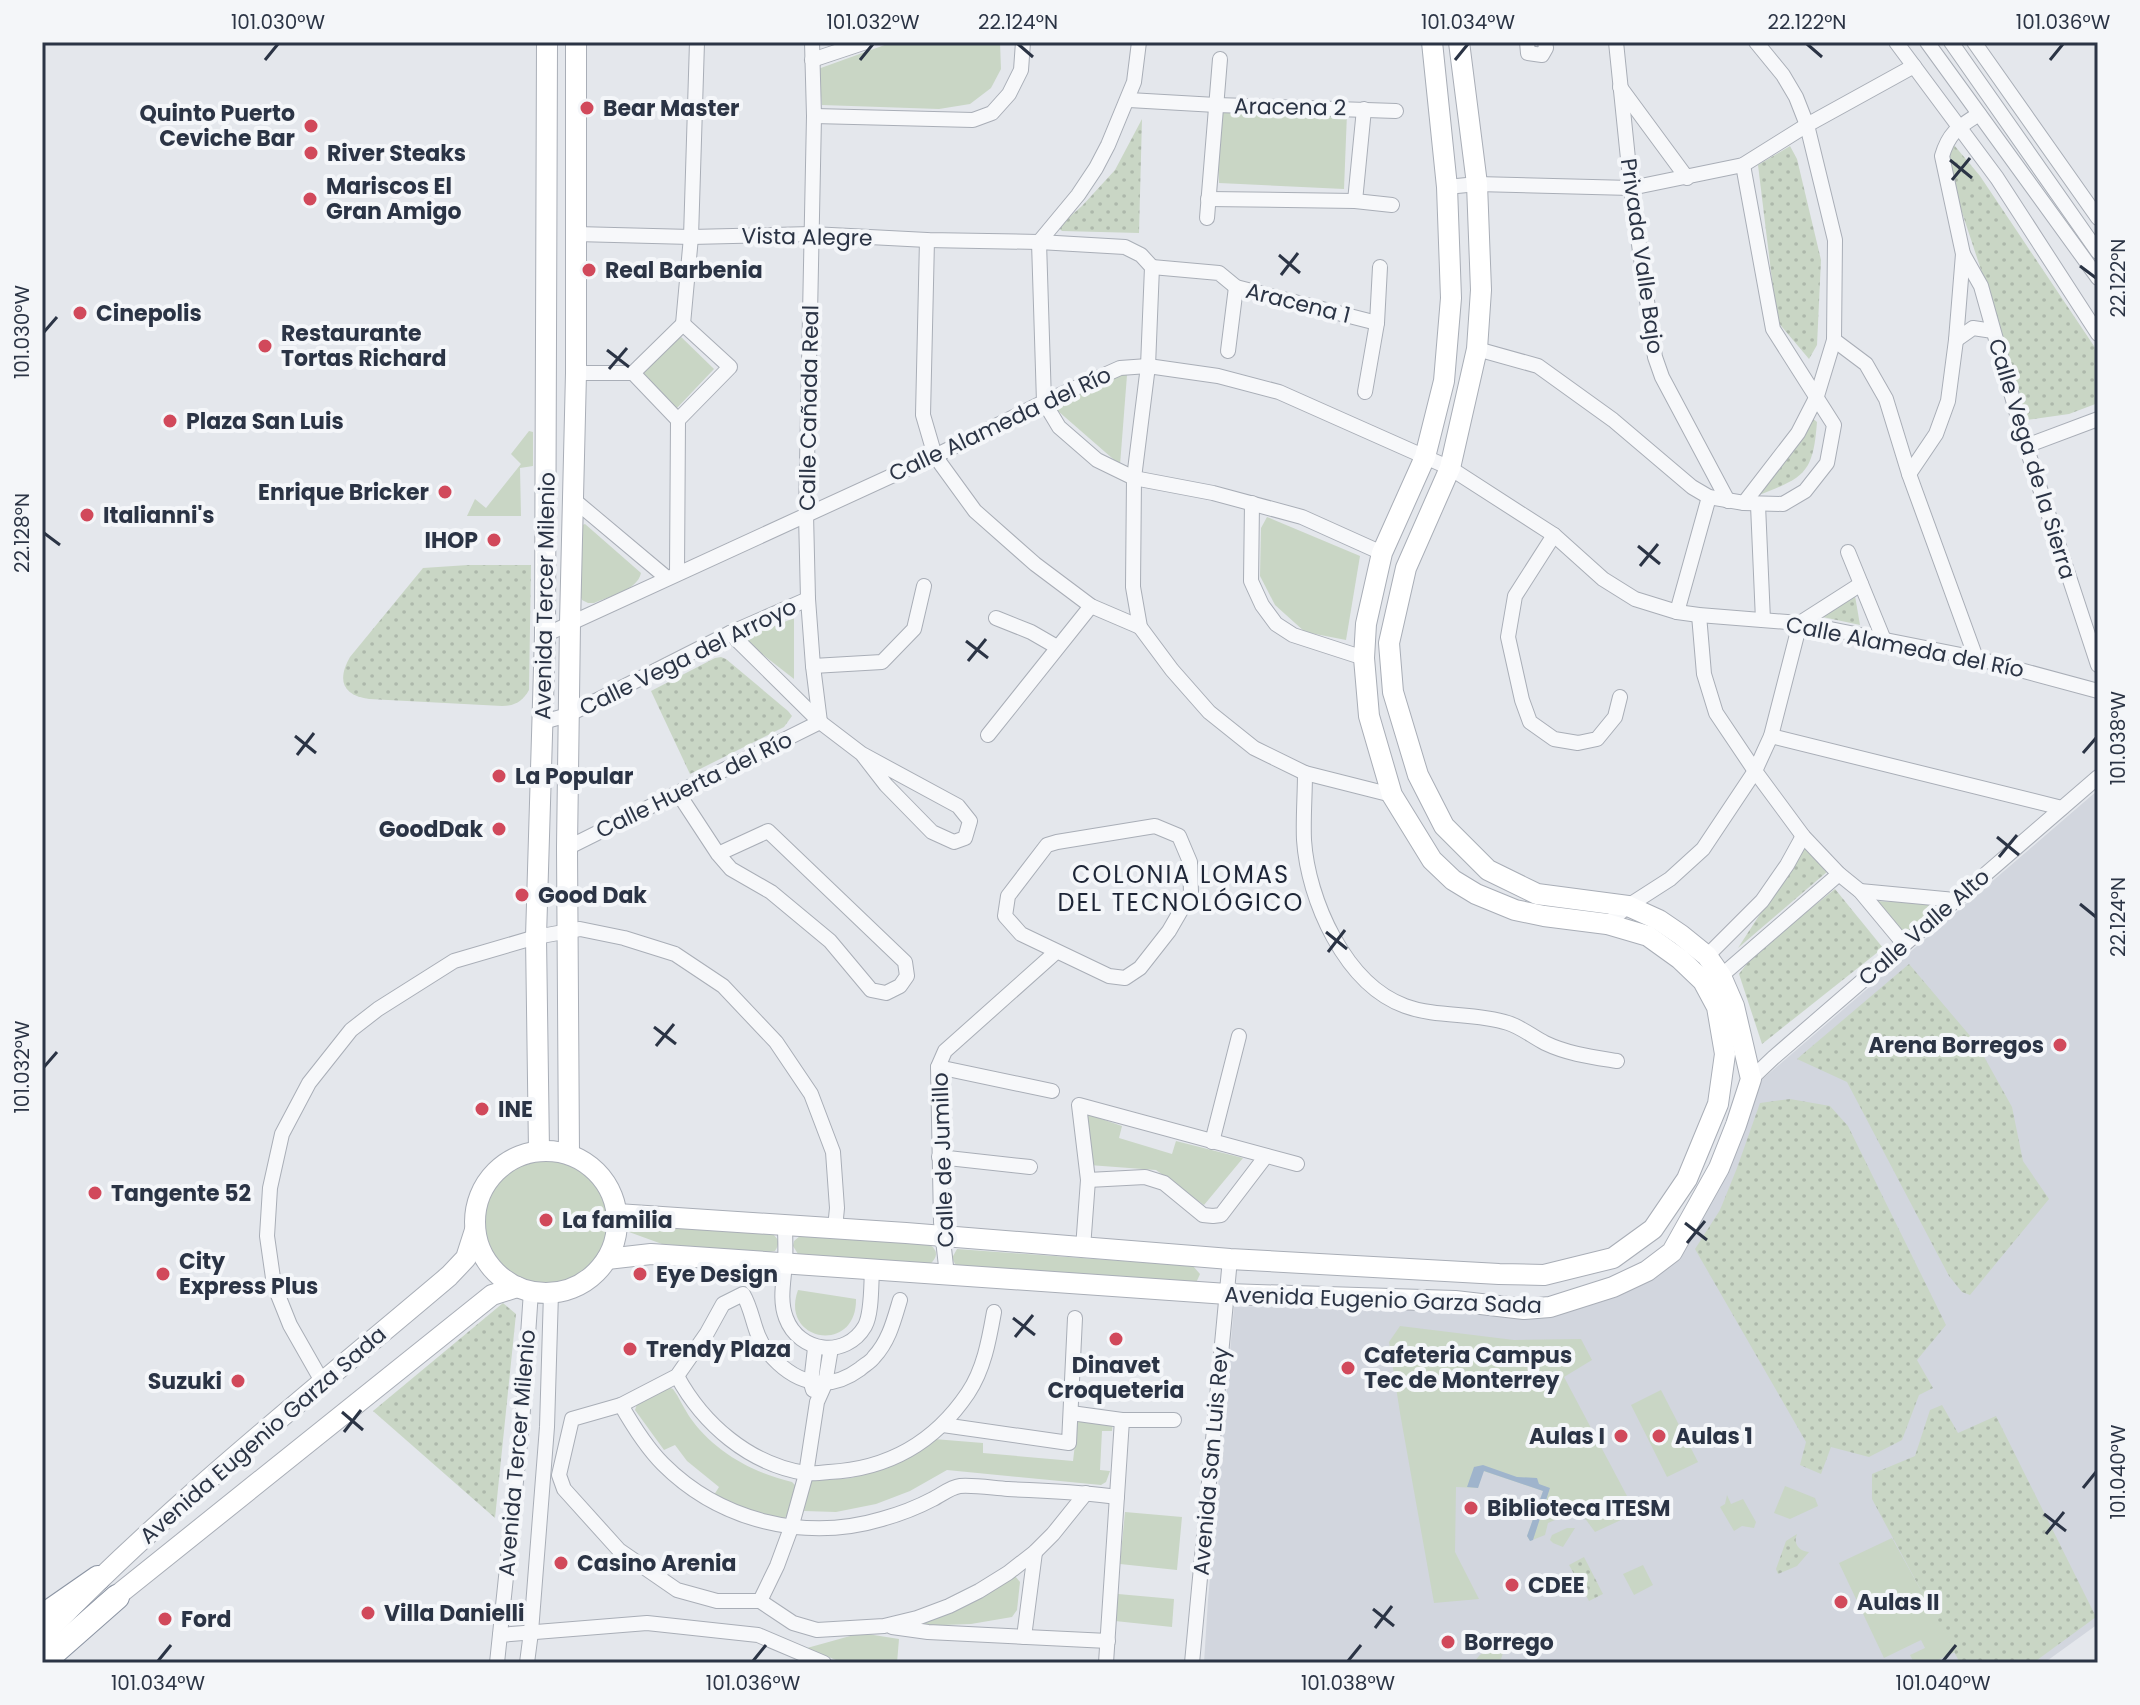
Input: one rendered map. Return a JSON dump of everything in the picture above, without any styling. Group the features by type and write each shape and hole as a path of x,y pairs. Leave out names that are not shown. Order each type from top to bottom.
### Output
{"highway":[{"path":"42,1620 98,1578"},
{"path":"42,1663 117,1597"}],"street":[{"name":"Avenida Tercer Milenio","path":"539,1151 536,937 545,635 547,42"},
{"name":"Avenida Tercer Milenio","path":"569,1154 567,848 576,373 576,42"},
{"path":"576,373 633,373 683,324 691,237 697,42"},
{"name":"Calle Cañada Real","path":"812,42 814,116 806,514 808,599 820,722"},
{"path":"812,60 866,42"},
{"path":"814,116 973,120 992,113 1009,94 1021,70 1023,42"},
{"path":"1139,42 1129,100 1096,168 1039,242 1044,402 1059,427 1097,460 1134,478 1302,517 1382,553"},
{"name":"Avenida Eugenio Garza Sada","path":"617,1214 1230,1259 1455,1273 1544,1275 1613,1258 1653,1229 1687,1179 1718,1104 1725,1054 1717,1007 1703,981 1680,959 1648,936 1607,924 1515,910 1476,894 1453,880 1432,860 1392,795 1369,716 1364,658 1366,624 1382,553 1425,457 1444,381 1451,298 1447,187 1432,42"},
{"path":"1459,42 1477,184 1481,290 1477,349 1450,468 1406,568 1389,643 1393,692 1418,775 1444,826 1488,870 1537,894 1628,906 1659,920 1707,956 1721,976 1734,1006 1751,1079"},
{"path":"1527,42 1528,53 1542,55 1545,42"},
{"name":"Privada Valle Bajo","path":"1616,42 1631,188 1655,357 1662,377 1728,501"},
{"path":"1756,42 1783,75 1796,97 1807,125 1835,240 1834,340 1817,396 1798,433 1751,504 1763,620"},
{"path":"1896,42 1997,178 2098,334"},
{"path":"1927,42 2098,278"},
{"path":"1951,42 2098,252"},
{"path":"1974,42 2098,218"},
{"name":"Aracena 2","path":"1207,218 1220,59"},
{"path":"1447,187 1477,184 1631,188 1743,165 1807,125 1914,66"},
{"path":"1620,87 1687,178"},
{"name":"Aracena 2","path":"1129,100 1396,111"},
{"name":"Aracena 2","path":"1355,201 1364,109"},
{"path":"1909,474 1936,434 1948,401 1956,340 1963,254 1942,156 1946,140 1957,128 1979,114"},
{"path":"1477,349 1538,366 1613,420 1692,487 1709,497 1751,504 1783,504 1805,491 1827,463 1834,425 1773,329 1743,165"},
{"path":"1208,199 1355,201 1392,205"},
{"name":"Vista Alegre","path":"576,234 691,237 812,234 1039,242 1125,247 1141,255 1152,267"},
{"path":"927,240 923,415 935,456 975,511 1035,564 1091,606 1140,627"},
{"name":"Calle Vega de la Sierra","path":"1963,254 1981,286 2026,446 2098,665"},
{"path":"1236,287 1219,273 1152,267 1148,366 1134,478 1133,587 1140,627 1209,712 1254,748 1305,773 1392,795"},
{"name":"Aracena 1","path":"1365,392 1377,323 1380,267"},
{"name":"Aracena 1","path":"1228,351 1236,287 1377,323"},
{"path":"672,576 678,420 730,367 683,324"},
{"path":"1956,340 1973,328 1993,331"},
{"path":"1834,340 1866,364 1886,399 1909,474 1976,658"},
{"name":"Calle Alameda del Río","path":"545,635 1120,368 1148,366 1218,376 1279,392 1450,468 1554,535 1603,579 1635,599 1677,612 1800,623 1976,658 2098,691"},
{"path":"633,373 678,420"},
{"path":"2026,446 2098,419"},
{"path":"1677,612 1709,497"},
{"path":"574,500 672,576"},
{"path":"1252,503 1251,581 1262,605 1276,624 1293,635 1364,658"},
{"path":"1554,535 1515,596 1508,637 1530,722 1554,739 1578,743 1597,739 1615,717 1620,697"},
{"path":"1848,552 1884,640"},
{"path":"1607,924 1628,906 1670,879 1703,849 1755,771 1771,736 1800,623 1861,584"},
{"path":"813,666 882,662 914,629 924,586"},
{"name":"Calle Vega del Arroyo","path":"543,722 568,715 730,633 808,599"},
{"path":"988,735 1091,606"},
{"path":"1699,615 1704,674 1716,713 1803,836 1860,891 1904,944"},
{"path":"996,618 1057,647"},
{"path":"730,633 820,722 862,754 958,806 970,821 965,838 954,842 932,832 886,785 862,754"},
{"name":"Calle Huerta del Río","path":"567,848 820,722"},
{"path":"1771,736 2062,808"},
{"path":"1305,773 1304,840 1313,891 1332,935 1362,976 1403,1006 1436,1014 1510,1023 1561,1050 1617,1061"},
{"name":"Calle Valle Alto","path":"1751,1079 2098,777"},
{"path":"678,793 718,854 731,869 771,892 830,941 871,990 886,993 900,986 907,976 905,962 768,831 718,854"},
{"path":"1155,826 1179,836 1190,862 1191,893 1169,931 1140,968 1125,978 1109,976 1056,952 1021,934 1005,916 1008,896 1047,845 1155,826"},
{"path":"1707,956 1762,901 1803,836"},
{"path":"1721,976 1839,874"},
{"path":"1860,891 1955,900"},
{"path":"323,1383 290,1325 274,1285 267,1236 270,1188 282,1134 309,1083 351,1030 378,1009 454,961 536,937 580,929 624,938 675,954 723,986 776,1042 811,1094 833,1152 837,1208 835,1228"},
{"name":"Calle de Jumillo","path":"947,1275 939,1157 938,1067 945,1051 1056,952"},
{"path":"1212,1142 1239,1036"},
{"path":"938,1067 1052,1091"},
{"name":"Avenida Eugenio Garza Sada","path":"607,1259 651,1254 1227,1294 1455,1301 1524,1309 1550,1307 1613,1287 1647,1271 1672,1252 1719,1168 1751,1079"},
{"path":"1083,1248 1088,1180 1079,1105 1297,1164"},
{"path":"539,1151 569,1154 587,1163 612,1194 617,1214 616,1237 607,1259 596,1273 565,1290 533,1290 502,1278 489,1265 475,1230 476,1207 484,1186 498,1169 517,1156 539,1151"},
{"path":"1088,1180 1145,1177 1164,1183 1203,1215 1221,1215 1266,1156"},
{"path":"939,1157 1030,1167"},
{"path":"785,1225 785,1317 799,1337 815,1348 831,1348 853,1338 864,1326 868,1318 872,1270"},
{"name":"Avenida Eugenio Garza Sada","path":"42,1637 98,1578 217,1472 449,1276 466,1258 475,1230"},
{"name":"Avenida San Luis Rey","path":"1192,1663 1230,1259"},
{"path":"1455,1273 1455,1301"},
{"name":"Avenida Tercer Milenio","path":"497,1663 533,1290"},
{"name":"Avenida Tercer Milenio","path":"527,1663 547,1427 533,1290"},
{"name":"Avenida Eugenio Garza Sada","path":"42,1650 117,1597 492,1295 533,1290"},
{"path":"900,1300 889,1335 874,1358 848,1377 818,1383 778,1363 765,1348 753,1327 750,1307 743,1294 723,1304 677,1376 621,1405 572,1419 559,1475 564,1489 619,1550 677,1590 717,1601 760,1601 793,1623 817,1630 884,1626 949,1606 999,1579 1035,1552 1086,1493"},
{"path":"677,1376 688,1397 712,1425 740,1447 773,1464 806,1474 857,1471 903,1454 943,1425 969,1392 987,1353 994,1312"},
{"path":"943,1425 1069,1443 1075,1318"},
{"path":"760,1601 791,1528 806,1474 817,1402 815,1348"},
{"path":"818,1383 831,1348"},
{"path":"621,1405 637,1432 663,1464 692,1489 753,1519 791,1528 835,1528 878,1521 907,1511 957,1486 1117,1497"},
{"path":"1071,1413 1122,1420 1174,1420"},
{"path":"1106,1663 1122,1420"},
{"path":"522,1424 547,1427"},
{"path":"1024,1637 1035,1552"},
{"path":"500,1635 647,1623 758,1635 824,1663"},
{"path":"884,1626 928,1632 1108,1641"}],"shaded area":[{"path":"2098,790 2098,1624 2044,1663 1204,1663 1234,1307 1318,1304 1537,1315 1675,1252 1758,1083"}],"green space":[{"path":"893,42 1000,42 1001,69 991,88 970,104 939,109 822,105 818,69"},
{"path":"1216,112 1347,113 1344,189 1219,183"},
{"path":"1142,119 1139,233 1062,231 1058,227 1115,170"},
{"path":"1954,145 1980,176 2098,352 2098,403 2069,414 2026,420 1950,176 1946,152"},
{"path":"1790,146 1797,159 1821,260 1817,345 1809,359 1777,321 1758,165"},
{"path":"676,332 714,369 676,409 638,372"},
{"path":"1120,372 1127,375 1120,465 1050,404"},
{"path":"1811,417 1817,422 1815,439 1813,452 1804,470 1787,483 1759,495"},
{"path":"529,431 533,432 533,466 520,468 521,516 467,516 475,499 486,508 521,464 511,454"},
{"path":"1267,517 1360,556 1346,640 1305,632 1275,605 1260,576 1261,528"},
{"path":"585,524 641,573 628,589 594,603 582,600 580,595 580,526"},
{"path":"531,565 529,690 524,697 515,704 502,706 369,699 348,690 343,679 350,657 423,568"},
{"path":"1854,590 1860,625 1818,616"},
{"path":"794,618 794,679 743,639"},
{"path":"721,657 792,716 784,727 690,774 651,691"},
{"path":"1806,843 1828,871 1738,948"},
{"path":"1835,889 1883,948 1762,1044 1739,974 1755,953"},
{"path":"1875,901 1942,904 1905,935"},
{"path":"1909,964 1977,1044 2012,1107 2023,1161 2049,1199 1970,1295 1962,1292 1949,1276 1847,1082 1797,1059"},
{"path":"1790,1099 1830,1106 1848,1126 1946,1325 1917,1360 1933,1388 1919,1395 1902,1440 1869,1457 1831,1447 1821,1474 1800,1465 1806,1442 1695,1249 1720,1210 1760,1103"},
{"path":"1087,1114 1122,1126 1119,1138 1172,1154 1176,1141 1243,1158 1204,1205 1156,1170 1089,1165"},
{"path":"545,1155 571,1160 592,1175 607,1196 612,1222 607,1248 592,1269 571,1284 545,1289 519,1284 498,1269 483,1248 478,1222 483,1196 498,1175 519,1160"},
{"path":"630,1227 773,1234 778,1244 775,1251 763,1253 662,1244 629,1232"},
{"path":"800,1236 930,1245 936,1254 930,1264 798,1254 793,1246"},
{"path":"957,1249 1193,1266 1200,1274 1196,1283 959,1267 952,1258"},
{"path":"798,1290 856,1299 853,1317 845,1329 833,1334 820,1335 808,1330 799,1321 795,1308"},
{"path":"503,1303 516,1314 495,1518 373,1411"},
{"path":"1400,1326 1514,1340 1581,1339 1592,1360 1564,1377 1636,1513 1595,1532 1584,1517 1569,1514 1548,1523 1545,1535 1530,1541 1527,1536 1543,1491 1483,1471 1478,1488 1456,1487 1455,1552 1479,1599 1434,1603 1389,1342"},
{"path":"668,1387 673,1389 698,1428 721,1449 762,1473 795,1485 791,1505 782,1523 756,1516 714,1495 719,1487 687,1461 675,1445 664,1450 635,1410 637,1404"},
{"path":"1661,1390 1698,1462 1667,1477 1631,1405"},
{"path":"1942,1405 1958,1433 1996,1416 2096,1617 2033,1663 1960,1663 1872,1499 1872,1474 1915,1456 1930,1410"},
{"path":"1078,1419 1113,1422 1112,1431 1102,1431 1100,1470 1110,1471 1106,1482 1101,1485 947,1470 910,1491 876,1504 836,1512 804,1511 810,1481 851,1478 875,1471 896,1463 934,1439 983,1443 983,1453 1073,1461"},
{"path":"1785,1486 1815,1498 1818,1506 1790,1519 1774,1513"},
{"path":"1727,1495 1731,1504 1743,1499 1756,1522 1754,1528 1742,1526 1734,1531 1720,1507 1725,1504"},
{"path":"1125,1512 1182,1517 1177,1570 1120,1564"},
{"path":"1575,1528 1563,1547 1550,1540 1552,1535"},
{"path":"1797,1534 1798,1546 1809,1552 1797,1566 1778,1574 1776,1569 1786,1541"},
{"path":"1892,1538 1955,1652 1932,1663 1914,1663 1910,1655 1925,1648 1921,1640 1884,1658 1839,1563"},
{"path":"1584,1557 1603,1594 1589,1601 1569,1565"},
{"path":"1643,1565 1653,1585 1634,1595 1623,1574"},
{"path":"1015,1576 1020,1582 1017,1610 1012,1617 971,1624 916,1626"},
{"path":"1118,1594 1174,1599 1172,1627 1115,1621"},
{"path":"861,1633 899,1639 897,1663 843,1663 807,1648"},
{"path":"1501,1642 1504,1649 1500,1663 1474,1663 1482,1653"}],"water":[{"path":"1483,1465 1517,1477 1537,1478 1539,1484 1550,1488 1533,1540 1530,1541 1527,1536 1543,1491 1484,1471 1478,1488 1467,1487 1474,1467"}],"place":[{"name":"Bear Master","path":"587,108"},
{"name":"Quinto Puerto Ceviche Bar","path":"311,126"},
{"name":"River Steaks","path":"311,153"},
{"name":"Mariscos El Gran Amigo","path":"310,199"},
{"name":"Real Barbenia","path":"589,270"},
{"name":"Cinepolis","path":"80,313"},
{"name":"Restaurante Tortas Richard","path":"265,346"},
{"name":"Plaza San Luis","path":"170,421"},
{"name":"Enrique Bricker","path":"445,492"},
{"name":"Italianni's","path":"87,515"},
{"name":"IHOP","path":"494,540"},
{"name":"La Popular","path":"499,776"},
{"name":"GoodDak","path":"499,829"},
{"name":"Good Dak","path":"522,895"},
{"name":"Arena Borregos","path":"2060,1045"},
{"name":"INE","path":"482,1109"},
{"name":"Tangente 52","path":"95,1193"},
{"name":"La familia","path":"546,1220"},
{"name":"City Express Plus","path":"163,1274"},
{"name":"Eye Design","path":"640,1274"},
{"name":"Dinavet Croqueteria","path":"1116,1339"},
{"name":"Trendy Plaza","path":"630,1349"},
{"name":"Cafeteria Campus Tec de Monterrey","path":"1348,1368"},
{"name":"Suzuki","path":"238,1381"},
{"name":"Aulas I","path":"1621,1436"},
{"name":"Aulas 1","path":"1659,1436"},
{"name":"Biblioteca ITESM","path":"1471,1508"},
{"name":"Casino Arenia","path":"561,1563"},
{"name":"CDEE","path":"1512,1585"},
{"name":"Aulas II","path":"1841,1602"},
{"name":"Villa Danielli","path":"368,1613"},
{"name":"Ford","path":"165,1619"},
{"name":"Borrego","path":"1448,1642"}],"district":[{"name":"COLONIA LOMAS DEL TECNOLÓGICO","path":"1181,888"}]}
